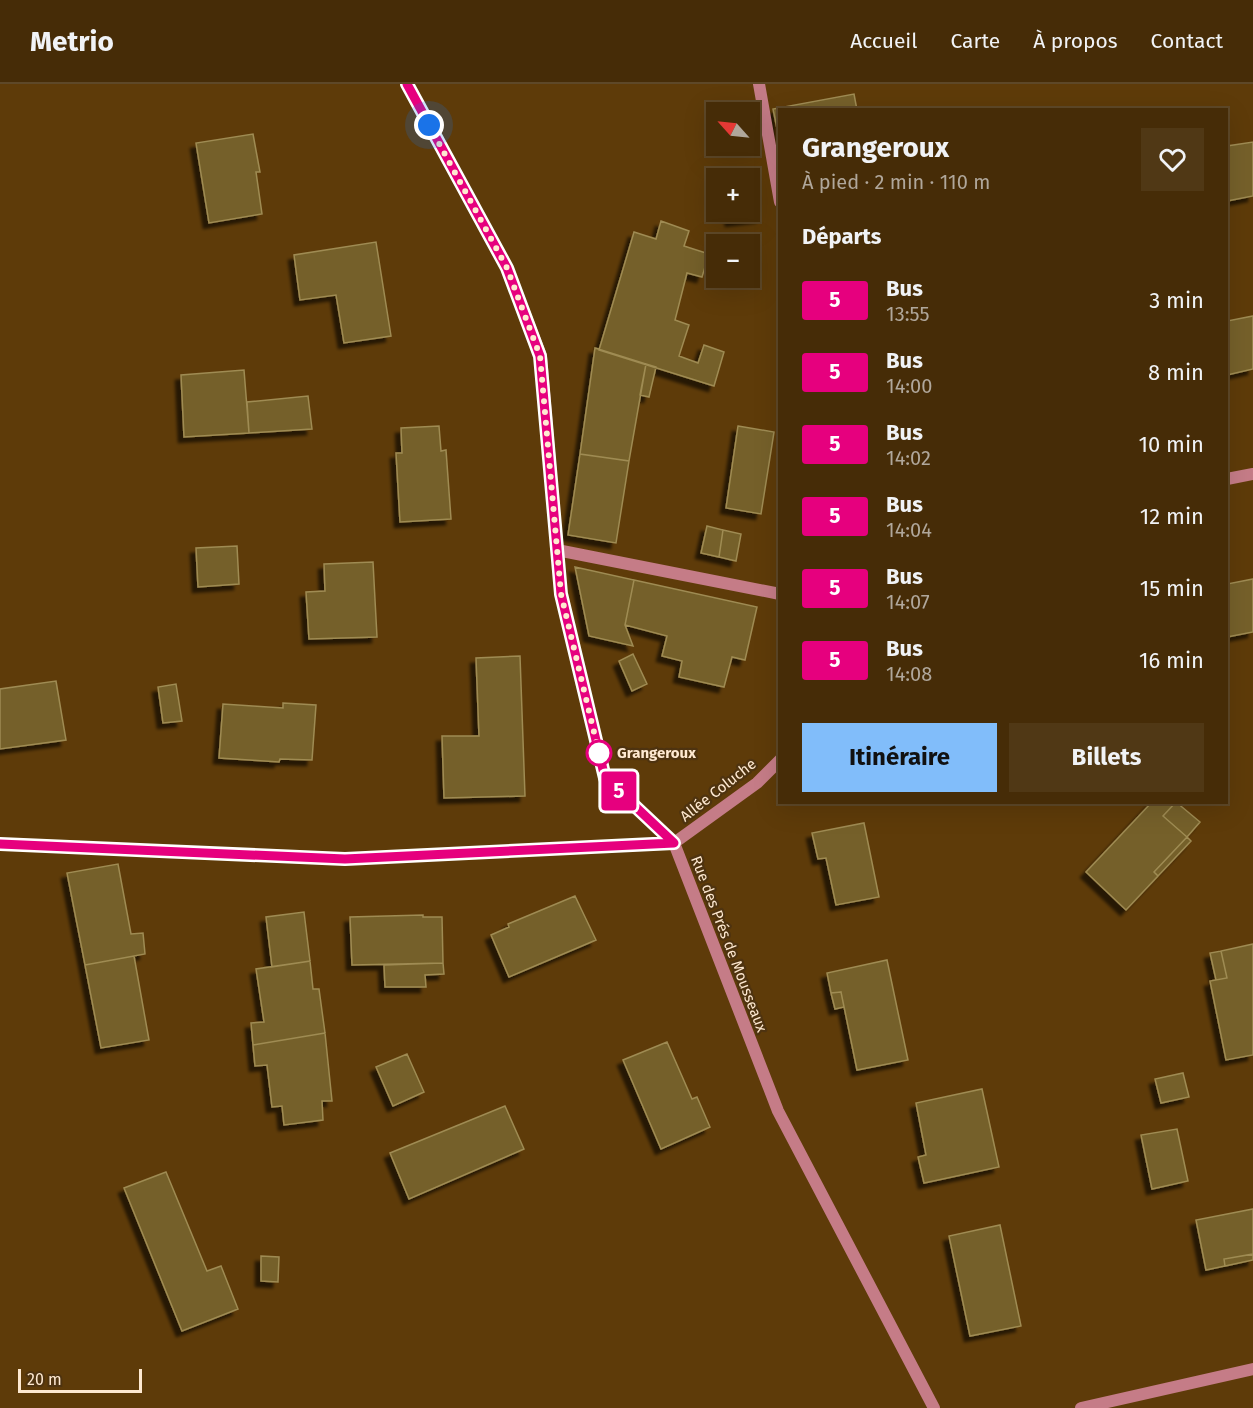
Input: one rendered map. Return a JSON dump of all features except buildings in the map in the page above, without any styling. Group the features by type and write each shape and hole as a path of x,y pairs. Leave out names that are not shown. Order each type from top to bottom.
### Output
{"street":[{"name":"Rue des Prés de Mousseaux","path":"406,84 507,268 540,356 561,594 605,778 674,843 778,1111 934,1408"},
{"path":"759,84 778,191"},
{"path":"1228,479 1253,474"},
{"path":"557,550 778,594"},
{"name":"Allée Coluche","path":"674,843 757,783 778,761"},
{"path":"0,844 345,859 674,843"},
{"path":"1081,1408 1253,1370"}],"bus line":[{"name":"5","path":"0,844 345,859 674,843 605,778 561,594 540,356 507,268 407,84"}],"place":[{"name":"Grangeroux","path":"599,753"}],"route":[{"path":"429,125 507,268 540,356 561,594 599,755 599,753"}]}
